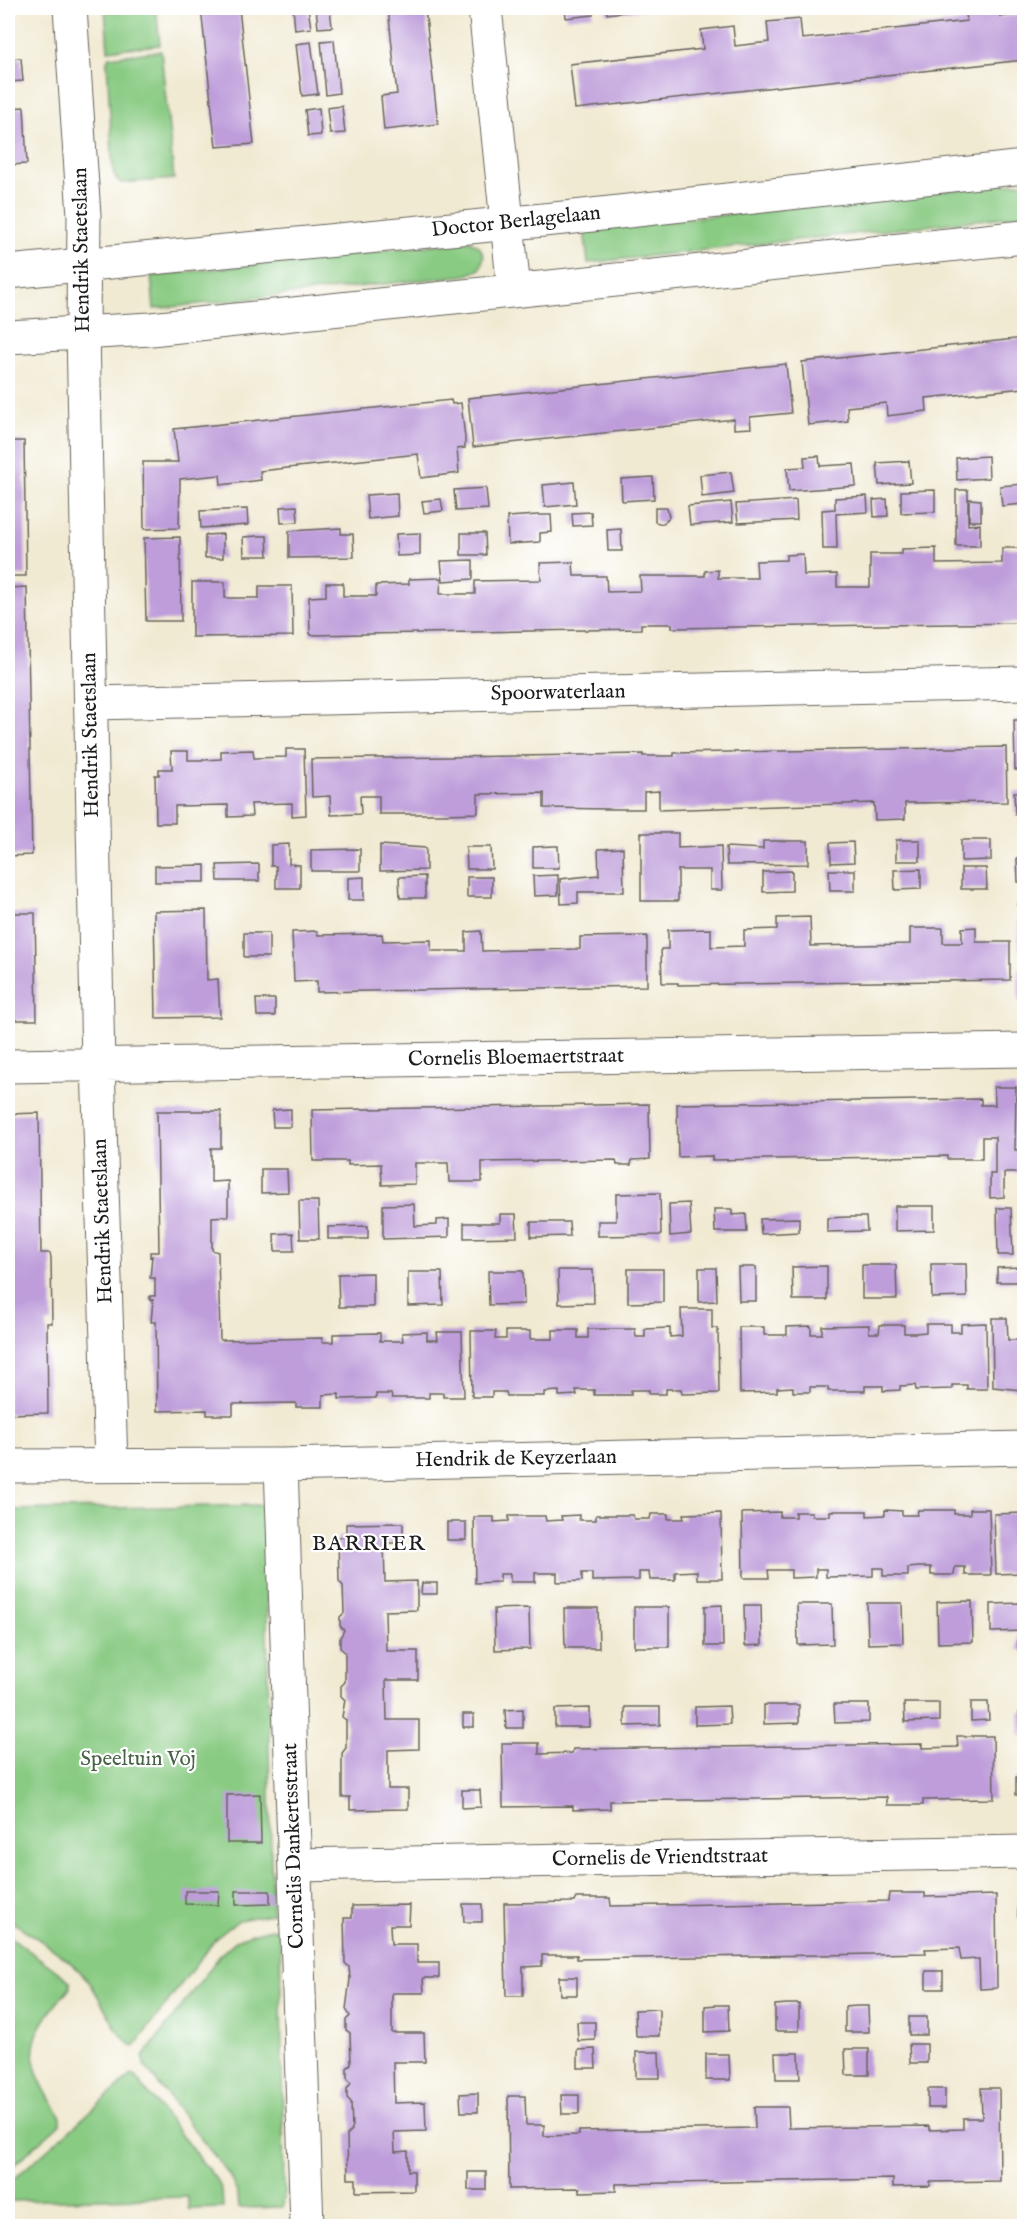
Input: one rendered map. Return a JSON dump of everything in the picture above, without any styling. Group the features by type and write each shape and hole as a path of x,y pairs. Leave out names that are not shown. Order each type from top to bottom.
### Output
{"street":[{"name":"Hendrik Staetslaan","path":"70,8 85,266 83,332 98,1065 111,1464"},
{"path":"485,8 514,290"},
{"name":"Doctor Berlagelaan","path":"8,272 508,224 1024,167"},
{"path":"8,337 151,329 1024,237"},
{"name":"Spoorwaterlaan","path":"91,704 1024,683"},
{"name":"Cornelis Bloemaertstraat","path":"8,1066 1024,1050"},
{"name":"Hendrik de Keyzerlaan","path":"8,1466 281,1465 1024,1448"},
{"name":"Cornelis Dankertsstraat","path":"281,1465 307,2226"},
{"name":"Cornelis de Vriendtstraat","path":"295,1865 1024,1852"}],"green space":[{"path":"105,8 156,8 160,45 108,50"},
{"path":"161,51 174,179 121,183 113,171 107,61 109,57"},
{"path":"1024,182 1024,215 588,263 584,230"},
{"path":"470,241 479,246 484,256 480,269 467,275 154,309 151,276"},
{"name":"Speeltuin Voj","path":"265,1505 272,1914 239,1920 215,1939 134,2047 120,2033 92,1986 78,1969 49,1946 8,1919 8,1510"},
{"path":"267,1929 280,1930 283,2207 239,2208 238,2195 229,2175 144,2065 143,2057 221,1954 238,1939"},
{"path":"8,1935 70,1981 71,1986 44,2021 37,2035 34,2049 34,2063 39,2078 61,2117 61,2123 8,2170"},
{"path":"133,2074 218,2182 222,2190 223,2208 188,2209 188,2197 9,2201 8,2212 8,2184"}],"building":[{"path":"201,8 239,8 254,144 216,147"},
{"path":"293,8 308,8 311,28 295,30"},
{"path":"316,8 330,8 332,27 318,28"},
{"path":"388,8 425,8 438,124 384,130 381,96 397,94"},
{"path":"565,8 592,8 593,15 566,18"},
{"path":"606,8 649,8 649,9 607,14"},
{"path":"965,8 999,8 1000,17 1024,14 1024,60 575,109 570,64 703,49 701,30 733,26 735,46 769,42 767,22 800,19 802,39 967,21"},
{"path":"334,40 339,93 326,95 321,41"},
{"path":"311,42 318,94 302,96 296,44"},
{"path":"21,58 23,81 8,82 8,59"},
{"path":"342,106 345,133 330,134 327,108"},
{"path":"24,107 27,164 8,165 8,108"},
{"path":"319,108 321,135 308,136 305,110"},
{"path":"1024,338 1024,388 926,398 927,411 887,416 886,403 847,407 848,421 808,425 802,362"},
{"path":"786,364 791,413 750,417 751,428 734,429 734,419 473,447 468,398"},
{"path":"451,400 452,404 461,403 465,438 465,448 457,449 459,473 421,478 418,454 260,471 261,480 221,485 220,475 180,479 179,528 144,529 143,462 178,462 174,429"},
{"path":"8,441 24,441 26,576 8,576"},
{"path":"819,456 820,466 854,464 856,486 789,491 787,468 805,467 804,457"},
{"path":"988,456 989,478 957,480 956,458"},
{"path":"909,461 911,483 879,485 877,463"},
{"path":"731,472 734,493 702,497 700,475"},
{"path":"653,477 654,499 622,501 621,479"},
{"path":"574,482 576,504 545,507 543,485"},
{"path":"1024,484 1024,504 1002,506 1000,486"},
{"path":"486,488 488,509 456,511 454,490"},
{"path":"935,490 935,512 901,513 901,491"},
{"path":"956,490 968,490 968,525 980,524 980,546 956,546"},
{"path":"397,493 398,516 368,519 366,495"},
{"path":"867,496 868,512 836,514 837,549 823,549 822,510 835,509 835,498"},
{"path":"441,499 443,511 424,513 422,501"},
{"path":"887,499 888,516 874,517 873,500"},
{"path":"969,499 981,500 981,521 969,521"},
{"path":"796,500 797,520 738,523 736,504"},
{"path":"731,502 733,522 690,525 688,506"},
{"path":"297,506 298,522 281,523 280,507"},
{"path":"655,508 667,508 669,517 663,524 655,522"},
{"path":"247,509 248,525 201,528 200,511"},
{"path":"591,512 592,525 573,526 572,513"},
{"path":"551,515 552,532 540,533 540,542 508,544 507,517"},
{"path":"341,528 341,534 353,534 354,557 289,558 289,531"},
{"path":"621,529 622,551 608,551 607,530"},
{"path":"420,533 420,555 397,556 396,534"},
{"path":"461,533 485,533 486,555 461,555"},
{"path":"223,534 223,558 205,558 205,535"},
{"path":"267,536 268,556 244,556 243,537"},
{"path":"180,537 181,621 146,621 144,538"},
{"path":"936,548 936,564 1002,563 1002,548 1024,548 1024,623 672,628 672,624 641,624 641,629 310,635 309,597 326,596 326,583 343,583 343,596 376,596 376,585 409,584 409,579 441,578 440,594 475,594 475,581 541,580 540,563 573,562 574,576 606,576 607,592 641,591 640,576 705,576 705,571 718,570 718,578 757,578 756,561 786,560 786,555 803,554 804,575 837,574 837,587 870,587 870,554 902,554 902,549"},
{"path":"473,560 473,579 443,581 441,561"},
{"path":"192,582 225,582 225,598 259,598 259,586 292,586 293,636 192,637"},
{"path":"27,587 32,855 8,856 8,588"},
{"path":"1014,720 1024,720 1024,770 1015,770"},
{"path":"1006,747 1007,802 905,803 905,819 875,820 874,803 659,810 659,791 644,792 644,809 544,808 544,793 478,794 478,813 445,814 379,814 379,796 360,796 361,814 331,815 330,796 312,797 311,759 643,754 643,756 674,756 674,753"},
{"path":"286,749 304,749 306,815 292,816 292,803 251,804 252,816 228,817 228,805 175,806 175,823 156,823 155,775 159,775 159,769 172,769 171,751 188,751 188,760 203,760 221,759 221,751 253,750 254,758 286,757"},
{"path":"1014,792 1024,792 1024,814 1015,814"},
{"path":"641,833 678,833 678,848 721,846 722,890 710,890 710,870 678,870 678,901 641,901"},
{"path":"896,840 920,840 920,861 896,861"},
{"path":"961,840 991,840 991,860 961,861"},
{"path":"763,841 808,841 808,864 727,865 726,847 763,849"},
{"path":"853,842 854,862 831,863 830,843"},
{"path":"289,844 289,864 300,865 300,888 276,888 276,866 271,866 271,845"},
{"path":"380,845 426,848 426,870 380,871"},
{"path":"558,846 559,868 533,868 533,847"},
{"path":"466,847 491,847 492,869 467,869"},
{"path":"623,848 624,892 578,892 578,903 561,904 560,879 599,875 598,849"},
{"path":"360,849 360,871 311,871 311,850"},
{"path":"1017,858 1024,858 1024,882 1018,882"},
{"path":"259,864 259,881 218,881 217,865"},
{"path":"205,865 205,882 155,882 155,866"},
{"path":"961,868 986,868 987,889 961,889"},
{"path":"921,869 921,889 895,890 894,870"},
{"path":"829,870 855,870 855,891 830,891"},
{"path":"792,871 792,891 763,892 763,872"},
{"path":"558,875 558,895 534,896 533,876"},
{"path":"425,876 425,898 400,898 399,877"},
{"path":"364,877 364,900 348,900 348,878"},
{"path":"467,877 492,877 492,897 467,897"},
{"path":"1018,904 1024,904 1024,950 1019,950"},
{"path":"206,910 207,980 218,979 220,1017 156,1018 154,911"},
{"path":"8,913 35,913 37,1020 8,1020"},
{"path":"810,917 811,946 910,944 910,928 943,928 943,943 962,943 962,928 976,927 976,942 1010,942 1010,980 678,985 678,983 662,983 661,949 668,949 668,930 711,929 711,947 744,946 744,930 777,929 777,918"},
{"path":"317,931 318,935 382,934 383,941 431,940 431,951 466,951 466,932 481,931 482,951 580,949 580,937 647,936 647,986 317,992 317,981 294,982 292,932"},
{"path":"244,933 269,933 269,957 244,957"},
{"path":"1018,969 1024,969 1024,1002 1019,1002"},
{"path":"256,999 275,999 275,1016 257,1016"},
{"path":"994,1087 1016,1087 1015,1150 1024,1150 1024,1173 1004,1173 1004,1197 990,1198 990,1174 995,1174 995,1137 982,1137 982,1159 947,1159 947,1156 712,1160 712,1156 678,1157 677,1104 981,1099 981,1105 995,1105"},
{"path":"649,1104 650,1159 632,1160 631,1165 617,1165 616,1160 482,1162 482,1182 449,1182 448,1163 415,1163 415,1184 382,1185 381,1164 348,1165 348,1161 313,1161 312,1110"},
{"path":"291,1109 291,1127 273,1127 272,1110"},
{"path":"157,1111 221,1111 221,1148 211,1148 211,1182 228,1181 228,1216 212,1217 212,1250 218,1252 220,1340 322,1338 322,1342 333,1342 333,1334 380,1333 380,1341 403,1341 402,1333 427,1332 427,1340 438,1340 437,1332 462,1332 464,1397 443,1397 443,1393 429,1393 429,1398 392,1398 391,1394 376,1394 376,1398 339,1399 339,1394 323,1395 323,1407 296,1407 296,1403 233,1404 233,1415 207,1415 207,1410 157,1411 156,1322 151,1322 153,1300 150,1300 150,1296 155,1296 155,1278 150,1278 152,1256 150,1257 150,1252 159,1252"},
{"path":"39,1113 41,1253 50,1253 51,1258 52,1323 47,1323 48,1413 8,1414 8,1114"},
{"path":"261,1169 287,1169 288,1192 261,1193"},
{"path":"660,1193 661,1235 598,1236 598,1221 616,1221 616,1194"},
{"path":"299,1201 318,1201 319,1239 300,1239"},
{"path":"689,1203 691,1234 670,1236 669,1204"},
{"path":"414,1204 415,1226 437,1225 437,1220 449,1219 449,1237 383,1239 383,1205"},
{"path":"895,1206 934,1206 934,1230 895,1231"},
{"path":"997,1208 1011,1208 1013,1255 998,1255"},
{"path":"714,1209 732,1209 732,1215 746,1214 747,1232 715,1232"},
{"path":"500,1214 516,1214 517,1237 464,1238 464,1223 500,1223"},
{"path":"866,1217 867,1231 827,1232 827,1218"},
{"path":"799,1218 799,1232 761,1234 760,1219"},
{"path":"531,1222 569,1222 570,1236 531,1237"},
{"path":"368,1226 368,1239 328,1239 328,1227"},
{"path":"293,1233 294,1251 275,1251 274,1234"},
{"path":"931,1264 966,1264 967,1297 932,1298"},
{"path":"862,1265 896,1265 897,1299 862,1299"},
{"path":"827,1266 827,1300 793,1300 792,1267"},
{"path":"738,1267 756,1267 756,1301 739,1301"},
{"path":"1024,1267 1024,1282 997,1282 997,1268"},
{"path":"699,1268 716,1268 717,1301 699,1302"},
{"path":"628,1269 663,1269 663,1302 628,1303"},
{"path":"558,1270 593,1270 594,1303 559,1304"},
{"path":"488,1271 523,1271 524,1304 489,1305"},
{"path":"408,1272 442,1272 443,1305 408,1306"},
{"path":"373,1273 373,1307 339,1307 338,1274"},
{"path":"681,1309 712,1309 712,1328 718,1328 719,1393 682,1394 681,1389 666,1389 666,1394 649,1394 649,1390 631,1390 631,1395 594,1395 594,1390 576,1390 577,1395 559,1396 559,1391 544,1392 544,1396 507,1396 506,1392 492,1392 492,1397 472,1397 471,1331 496,1331 495,1339 506,1339 506,1331 530,1331 530,1339 553,1339 553,1330 578,1330 578,1338 588,1338 588,1329 635,1329 636,1337 645,1337 645,1329 670,1328 670,1337 682,1336"},
{"path":"992,1318 1007,1318 1008,1340 1024,1340 1024,1386 1021,1386 1021,1390 993,1387"},
{"path":"986,1323 987,1389 967,1389 967,1385 952,1385 952,1389 916,1390 915,1385 900,1386 900,1390 883,1391 883,1386 865,1386 865,1391 828,1391 828,1387 810,1387 810,1392 793,1392 793,1387 777,1388 777,1392 740,1393 739,1327 764,1327 764,1335 787,1335 787,1327 811,1326 811,1334 822,1334 822,1326 869,1325 869,1333 879,1333 880,1325 904,1325 904,1333 915,1333 926,1332 926,1324 951,1324 951,1332 961,1332 961,1324"},
{"path":"970,1509 989,1509 991,1575 965,1575 965,1567 955,1567 954,1575 931,1575 931,1567 919,1567 908,1568 908,1576 883,1576 883,1568 873,1568 873,1576 826,1577 826,1569 816,1569 816,1577 791,1578 791,1570 768,1570 769,1578 743,1578 742,1513 780,1512 780,1517 795,1517 795,1512 812,1512 812,1516 830,1516 830,1511 867,1511 867,1516 885,1515 885,1510 902,1511 902,1515 917,1515 918,1510 954,1510 954,1514 970,1514"},
{"path":"721,1513 722,1579 697,1579 697,1571 675,1572 675,1580 650,1580 649,1572 639,1572 639,1580 592,1581 592,1573 582,1573 582,1581 557,1582 557,1573 535,1573 535,1582 510,1582 510,1574 500,1574 500,1582 475,1583 474,1517 494,1517 494,1522 509,1521 509,1516 545,1516 546,1521 562,1520 561,1516 579,1515 579,1520 596,1520 596,1515 633,1515 634,1519 650,1519 651,1514 668,1514 668,1519 684,1519 683,1514"},
{"path":"1024,1513 1024,1573 996,1574 994,1514"},
{"path":"447,1522 466,1522 466,1540 447,1540"},
{"path":"403,1523 403,1543 384,1543 385,1582 417,1581 417,1610 385,1611 386,1651 418,1651 418,1680 386,1680 387,1720 419,1720 419,1749 388,1750 388,1789 408,1789 408,1809 350,1810 350,1797 342,1797 342,1753 346,1748 346,1720 342,1717 345,1700 341,1696 341,1686 345,1682 345,1652 340,1648 340,1638 344,1630 340,1626 340,1617 344,1613 343,1586 339,1581 338,1537 346,1537 346,1524"},
{"path":"422,1583 437,1583 437,1594 421,1594"},
{"path":"972,1601 973,1642 938,1643 937,1602"},
{"path":"867,1603 902,1603 903,1643 868,1644"},
{"path":"1024,1603 1024,1631 991,1632 991,1604"},
{"path":"797,1604 832,1604 833,1644 798,1645"},
{"path":"722,1605 723,1646 705,1646 705,1606"},
{"path":"744,1605 761,1605 762,1645 745,1646"},
{"path":"634,1607 669,1607 669,1647 634,1647"},
{"path":"529,1608 530,1649 495,1650 494,1609"},
{"path":"564,1608 598,1608 599,1648 565,1648"},
{"path":"1018,1632 1024,1632 1024,1650 1018,1650"},
{"path":"971,1702 988,1702 989,1720 971,1721"},
{"path":"904,1703 939,1703 939,1721 905,1722"},
{"path":"834,1704 869,1704 869,1722 835,1723"},
{"path":"764,1705 799,1705 799,1723 764,1724"},
{"path":"729,1706 730,1724 695,1725 695,1707"},
{"path":"625,1707 660,1707 660,1725 625,1726"},
{"path":"590,1708 590,1727 555,1727 555,1709"},
{"path":"523,1709 523,1728 506,1728 505,1710"},
{"path":"1019,1712 1024,1712 1024,1735 1020,1736"},
{"path":"463,1714 474,1714 474,1727 463,1727"},
{"path":"957,1736 993,1736 994,1799 923,1800 923,1805 887,1805 887,1797 610,1801 610,1809 573,1810 573,1806 503,1807 502,1743 539,1743 539,1754 572,1753 573,1749 922,1744 922,1748 958,1747"},
{"path":"1016,1777 1024,1777 1024,1795 1016,1795"},
{"path":"462,1790 480,1790 481,1807 462,1808"},
{"path":"260,1794 261,1843 227,1843 227,1795"},
{"path":"185,1891 219,1891 218,1905 185,1904"},
{"path":"236,1891 270,1891 270,1904 236,1905"},
{"path":"889,1893 925,1893 925,1897 996,1895 997,1988 980,1989 979,1959 961,1960 959,1948 925,1949 926,1953 821,1955 577,1959 577,1955 542,1955 542,1966 523,1967 523,1996 506,1996 504,1903 574,1902 576,1898 610,1898 611,1906 888,1901"},
{"path":"1018,1899 1024,1899 1024,1917 1018,1917"},
{"path":"463,1904 482,1904 482,1922 464,1922"},
{"path":"410,1905 409,1925 390,1925 391,1944 417,1944 417,1963 439,1963 439,1978 423,1978 424,1993 392,1993 392,2033 424,2033 425,2062 393,2062 394,2103 425,2102 426,2131 394,2132 395,2152 408,2151 408,2171 414,2171 414,2191 356,2192 356,2179 348,2179 347,2135 352,2130 351,2102 347,2098 347,2089 351,2083 347,2078 347,2068 351,2064 350,2033 346,2030 346,2020 350,2016 346,2009 350,1979 349,1967 345,1963 344,1918 352,1918 352,1906"},
{"path":"926,1971 943,1971 943,1989 926,1989"},
{"path":"559,1977 577,1977 577,1995 560,1995"},
{"path":"799,2004 799,2031 775,2031 775,2005"},
{"path":"728,2005 729,2031 705,2032 705,2006"},
{"path":"868,2006 869,2032 845,2032 845,2007"},
{"path":"659,2009 659,2036 636,2036 635,2010"},
{"path":"909,2017 927,2017 927,2035 909,2035"},
{"path":"577,2022 595,2022 595,2040 578,2041"},
{"path":"909,2044 927,2044 927,2063 910,2063"},
{"path":"595,2049 596,2068 578,2068 578,2050"},
{"path":"845,2049 869,2049 869,2075 846,2075"},
{"path":"636,2052 659,2052 660,2078 636,2078"},
{"path":"775,2053 799,2053 800,2079 776,2079"},
{"path":"706,2054 729,2054 730,2080 706,2080"},
{"path":"981,2088 999,2088 1000,2181 930,2182 930,2186 893,2187 893,2179 616,2184 616,2191 580,2192 580,2188 509,2189 508,2096 525,2096 526,2125 544,2125 544,2136 579,2135 579,2131 755,2128 754,2107 788,2107 789,2128 929,2126 929,2130 963,2129 963,2118 982,2118"},
{"path":"928,2089 945,2089 945,2108 928,2108"},
{"path":"478,2093 478,2112 461,2112 460,2094"},
{"path":"561,2095 579,2095 579,2114 562,2114"},
{"path":"1022,2164 1024,2164 1024,2180 1023,2180"},
{"path":"468,2172 486,2172 486,2190 468,2190"}],"district":[{"name":"BARRIER","path":"369,1544"}]}
